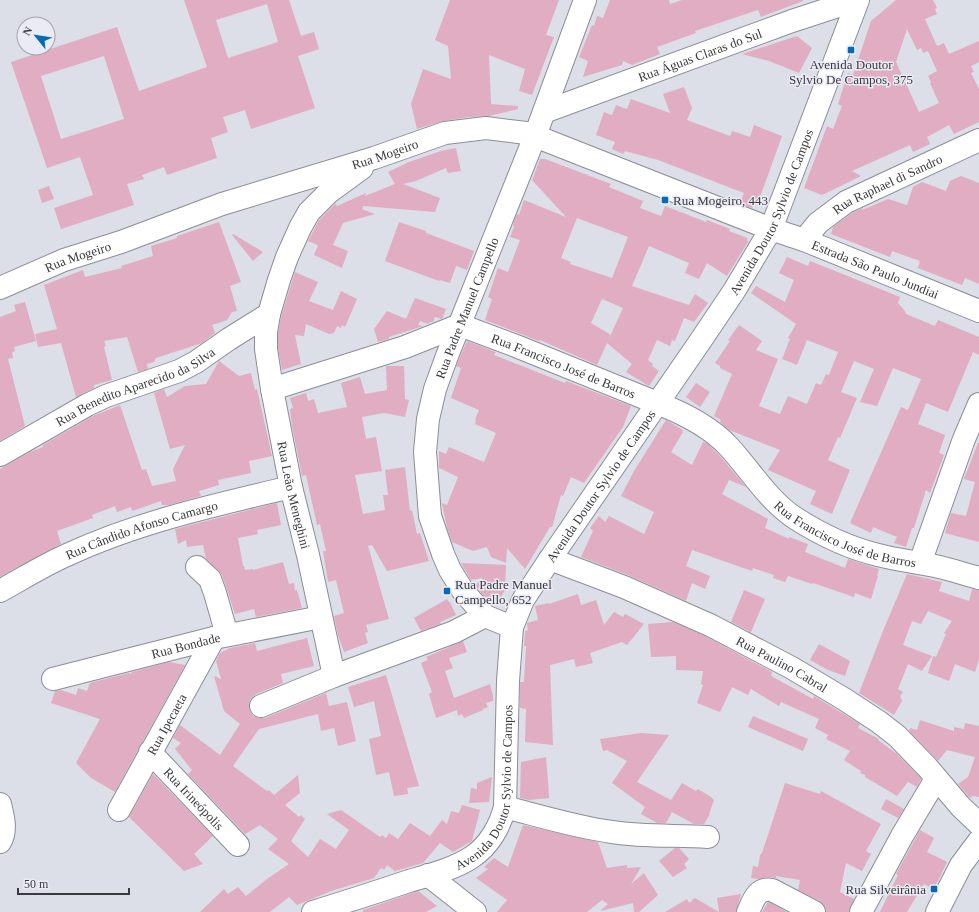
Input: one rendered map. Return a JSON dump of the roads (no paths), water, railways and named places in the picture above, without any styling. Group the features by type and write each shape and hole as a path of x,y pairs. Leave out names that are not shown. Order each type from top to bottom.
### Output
{"street":[{"name":"Rua Padre Manuel Campello","path":"485,616 463,591 443,554 430,516 425,452 428,419 436,389 460,325 536,136 585,0"},
{"name":"Rua Águas Claras do Sul","path":"544,112 792,21 857,0"},
{"name":"Avenida Doutor Sylvio de Campos","path":"312,912 428,875 472,857 494,834 502,819 505,806 508,681 512,627 523,600 734,291 772,229 857,0"},
{"name":"Rua Mogeiro","path":"0,288 64,260 121,242 222,204 374,158 445,133 486,128 526,133 536,136 772,229"},
{"name":"Rua Raphael di Sandro","path":"804,240 818,223 846,202 979,140"},
{"name":"Rua Leão Meneghini","path":"334,676 308,555 291,487 272,389 266,349 269,314 287,257 309,212 329,192 374,158"},
{"name":"Estrada São Paulo Jundiai","path":"772,229 804,240 979,311"},
{"name":"Rua Benedito Aparecido da Silva","path":"0,455 87,405 106,396 190,366 269,314"},
{"path":"272,389 405,347 460,325"},
{"name":"Rua Francisco José de Barros","path":"460,325 676,410 720,437 775,502 794,518 831,538 878,555 937,566 979,578"},
{"path":"920,563 964,439 979,404"},
{"name":"Rua Cândido Afonso Camargo","path":"0,591 62,557 126,531 212,506 291,487"},
{"name":"Rua Paulino Cabral","path":"550,559 624,588 712,626 792,668 879,722 897,736 927,767 961,807 979,824"},
{"path":"197,567 210,579 215,593 221,637"},
{"path":"261,706 334,676 454,632 485,616 512,627"},
{"name":"Rua Bondade","path":"53,679 221,637 321,617"},
{"name":"Rua Ipecaeta","path":"119,810 150,752 221,637"},
{"name":"Rua Irineópolis","path":"150,752 238,845"},
{"path":"861,912 902,836 936,779"},
{"path":"0,804 4,830 0,842"},
{"path":"505,806 544,817 611,832 658,836 708,837"},
{"path":"937,912 961,865 979,841"},
{"path":"428,875 475,912"},
{"path":"748,912 755,897 762,890 772,890 814,912"}],"place":[{"name":"Avenida Doutor Sylvio De Campos, 375","path":"851,50"},
{"name":"Rua Mogeiro, 443","path":"665,200"},
{"name":"Rua Padre Manuel Campello, 652","path":"447,591"},
{"name":"Rua Silveirânia","path":"934,889"}]}
